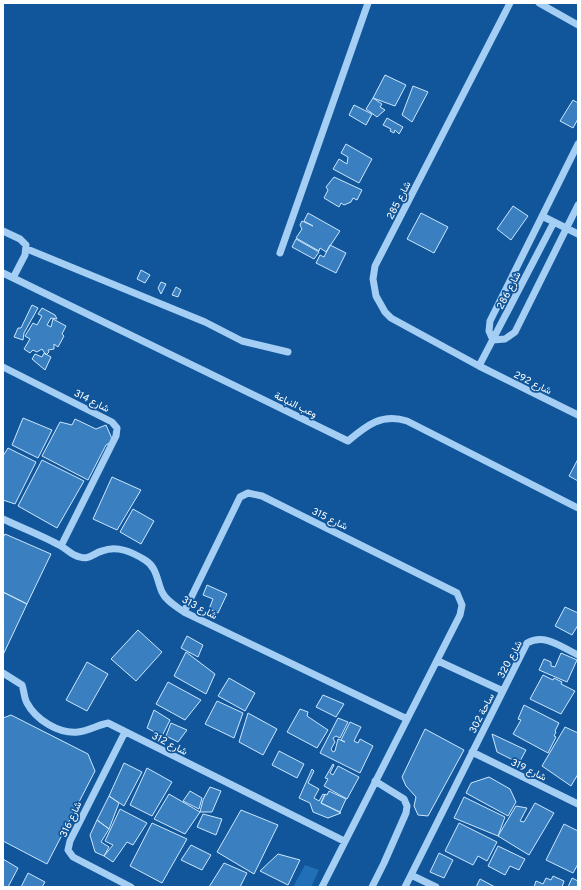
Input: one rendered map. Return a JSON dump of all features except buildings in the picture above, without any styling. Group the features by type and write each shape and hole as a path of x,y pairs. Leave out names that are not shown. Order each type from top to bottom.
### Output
{"street":[{"path":"280,253 368,3"},
{"name":"شارع 285","path":"479,366 391,318 385,312 376,296 374,272 375,266 510,3"},
{"path":"540,3 578,25"},
{"path":"578,144 490,321 489,331 493,340 505,340 515,332 578,205"},
{"path":"542,216 578,234"},
{"name":"شارع 286","path":"479,366 554,222"},
{"path":"3,231 20,238 27,249 205,322 242,342 288,352"},
{"path":"13,278 27,249"},
{"name":"وعب النباعة","path":"3,273 348,441 371,422 380,419 398,418 407,421 578,508"},
{"name":"شارع 292","path":"479,366 578,415"},
{"name":"شارع 314","path":"3,367 112,422 117,428 116,436 61,546"},
{"name":"شارع 315","path":"184,612 240,497 248,493 262,496 457,593 462,604 460,615 438,661"},
{"name":"شارع 313","path":"3,520 61,546 81,558 88,558 101,551 115,548 132,553 147,561 154,570 161,592 167,601 184,612 407,719"},
{"name":"شارع 320","path":"503,691 527,643 535,638 545,639 578,655"},
{"path":"322,887 344,841 438,661"},
{"name":"ساحة 302","path":"405,887 503,691 438,661"},
{"name":"شارع 312","path":"3,673 22,685 27,703 40,719 54,728 70,733 80,732 108,723 344,841"},
{"name":"شارع 316","path":"125,732 70,841 68,850 73,857 131,887"},
{"name":"شارع 319","path":"472,752 578,804"},
{"path":"372,887 407,810 404,799 375,781"},
{"path":"411,875 436,887"}],"shaded area":[{"path":"305,865 319,870 311,887 293,887"}]}
